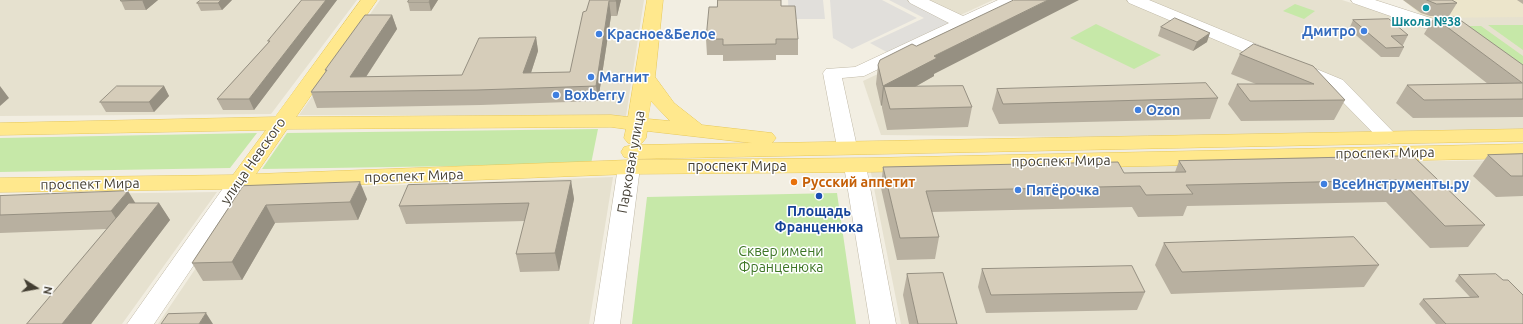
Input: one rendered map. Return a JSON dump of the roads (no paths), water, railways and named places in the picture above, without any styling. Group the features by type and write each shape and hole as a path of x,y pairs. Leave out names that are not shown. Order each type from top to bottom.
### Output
{"main road":[{"name":"улица Невского","path":"239,182 369,0"},
{"name":"Парковая улица","path":"631,159 638,124 655,0"},
{"path":"645,77 665,106 679,119 698,131"},
{"name":"проспект Мира","path":"0,129 280,123 611,121 698,131 855,154 1523,151"},
{"name":"проспект Мира","path":"0,185 239,182 601,169 631,159 1523,135"}],"street":[{"path":"916,0 963,23"},
{"path":"883,324 855,154 832,73 858,72 1012,0"},
{"path":"1135,0 1336,84 1389,138"},
{"path":"1359,0 1431,24 1401,0"},
{"name":"Парковая улица","path":"607,324 631,159"},
{"name":"улица Невского","path":"140,324 239,182"}],"place":[{"name":"Школа №38","path":"1426,8"},
{"name":"Дмитро","path":"1364,31"},
{"name":"Красное&Белое","path":"599,34"},
{"name":"Магнит","path":"591,77"},
{"name":"Boxberry","path":"556,95"},
{"name":"Ozon","path":"1138,110"},
{"name":"Русский аппетит","path":"794,182"},
{"name":"ВсеИнструменты.ру","path":"1324,184"},
{"name":"Пятёрочка","path":"1018,190"},
{"name":"Площадь Франценюка","path":"819,196"}],"park label":[{"name":"Сквер имени Франценюка","path":"781,260"}]}
